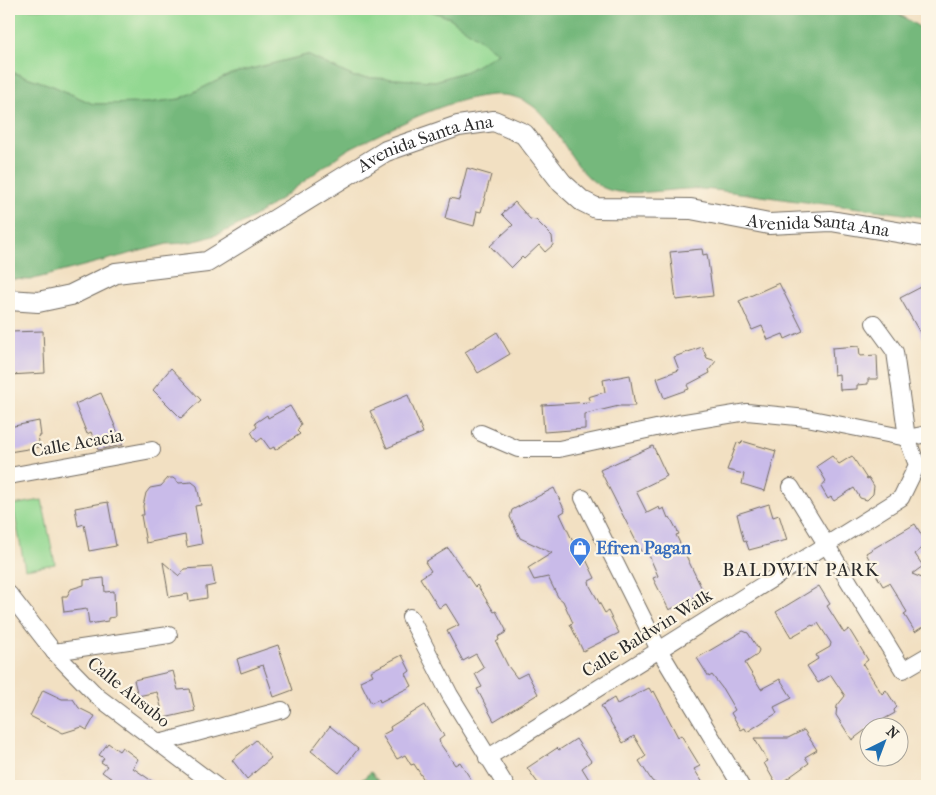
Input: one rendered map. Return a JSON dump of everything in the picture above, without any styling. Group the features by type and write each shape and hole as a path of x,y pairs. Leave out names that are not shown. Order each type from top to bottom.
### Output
{"street":[{"name":"Avenida Santa Ana","path":"9,300 38,302 71,294 116,273 207,262 386,151 458,126 494,121 524,134 562,183 582,201 596,208 691,208 769,224 831,221 927,237"},
{"name":"Calle Baldwin Walk","path":"487,758 658,648 826,546 900,498 917,465 907,438 895,352 874,323"},
{"path":"482,433 518,449 559,449 633,432 747,412 807,418 907,438 927,434"},
{"name":"Calle Acacia","path":"9,476 152,450"},
{"path":"791,487 903,670 927,656"},
{"path":"583,498 658,648 741,786"},
{"name":"Calle Ausubo","path":"9,594 54,652 98,697 216,786"},
{"path":"410,617 450,695 487,758 506,786"},
{"path":"54,652 169,635"},
{"path":"159,743 282,710"}],"green space":[{"path":"9,9 426,9 450,18 499,53 467,71 435,81 354,77 307,55 231,74 180,99 147,103 93,104 53,86 9,71"},
{"path":"426,9 891,9 927,32 927,218 879,210 713,190 690,189 638,193 614,191 604,188 589,178 577,164 545,117 531,105 514,97 493,95 448,104 356,145 261,212 239,225 216,235 192,242 167,244 30,280 9,279 9,71 53,86 93,104 147,103 180,99 231,74 307,55 354,77 435,81 467,71 498,53 450,18"},
{"path":"42,500 55,564 25,569 13,505"},
{"path":"371,772 382,786 354,786"}],"building":[{"path":"467,168 491,175 481,212 477,211 474,226 445,218 450,198 459,200"},
{"path":"515,202 530,219 536,220 552,236 553,245 545,252 539,245 524,259 522,257 511,268 490,246 513,225 502,214"},
{"path":"702,249 703,255 707,254 713,296 676,300 670,252"},
{"path":"779,283 803,331 785,339 783,334 768,340 762,326 752,330 739,301"},
{"path":"927,284 927,345 900,298"},
{"path":"43,331 45,373 9,375 9,332"},
{"path":"497,332 510,354 478,373 465,352"},
{"path":"859,346 860,356 877,355 878,379 868,379 868,384 857,385 857,389 840,390 839,374 834,375 832,348"},
{"path":"702,347 707,358 716,361 709,370 710,373 687,385 689,389 664,398 657,378 679,370 674,357"},
{"path":"171,368 201,400 181,418 153,390"},
{"path":"630,375 635,406 619,406 585,414 585,429 544,432 542,405 590,402 588,397 605,392 603,380"},
{"path":"101,393 123,445 98,450 91,432 87,434 75,404"},
{"path":"408,395 423,433 387,448 370,411"},
{"path":"290,406 301,424 297,431 300,434 275,450 274,447 270,449 262,438 257,442 251,432 257,427 255,423 267,415 268,418"},
{"path":"39,421 41,436 38,436 40,447 9,452 9,427"},
{"path":"742,441 776,451 765,491 742,484 744,474 727,470 737,443 741,444"},
{"path":"653,446 667,476 636,491 647,513 659,507 660,510 664,508 668,518 670,517 679,534 676,535 703,591 700,592 701,595 669,610 653,578 658,576 648,553 643,555 600,470"},
{"path":"832,456 839,464 852,456 867,479 869,478 874,486 873,494 867,500 860,498 854,488 834,501 831,497 828,499 821,487 826,481 817,466"},
{"path":"168,478 173,478 179,483 192,482 197,486 201,505 195,506 202,544 187,547 185,535 146,543 141,515 144,515 143,506 146,493 150,488 161,486"},
{"path":"554,488 565,511 560,514 575,546 579,545 595,578 589,581 590,586 605,613 608,611 619,633 583,651 570,624 573,623 563,601 558,597 548,577 534,580 528,568 552,553 520,538 510,517 512,510"},
{"path":"108,502 116,546 89,551 84,524 78,526 75,508"},
{"path":"769,504 773,517 779,515 787,540 749,550 746,541 744,542 737,514"},
{"path":"915,524 927,544 915,554 923,566 912,574 927,580 927,624 915,632 904,614 907,612 889,583 883,586 867,560 869,559 866,553"},
{"path":"448,548 475,587 477,585 494,612 496,611 506,630 505,633 498,637 499,640 496,642 508,666 517,678 527,673 538,694 494,721 477,689 482,687 475,674 484,668 476,654 463,661 447,631 459,625 446,604 439,608 420,578 431,571 425,562"},
{"path":"163,562 179,576 184,569 212,567 215,585 206,587 207,598 189,601 188,594 169,597"},
{"path":"104,578 105,592 114,591 115,617 108,618 108,621 89,624 87,609 64,612 62,596 67,596 71,589 84,585 84,580"},
{"path":"819,586 830,604 827,606 844,633 849,629 868,660 863,664 882,694 886,690 897,707 894,710 895,713 886,718 858,718 858,736 852,740 836,715 837,706 845,696 831,675 818,683 807,666 818,659 816,655 830,647 831,643 818,623 791,637 776,612"},
{"path":"743,631 748,633 759,650 757,655 745,663 761,689 780,679 792,698 774,707 777,713 747,732 745,728 741,730 731,713 735,710 722,688 712,675 709,677 697,658"},
{"path":"278,645 293,690 274,697 263,665 241,673 237,659"},
{"path":"402,655 410,671 406,674 412,686 380,702 379,699 371,703 360,681 373,675 371,671"},
{"path":"173,671 178,690 190,689 195,711 164,718 157,692 138,696 134,680"},
{"path":"649,688 652,693 654,691 678,737 681,735 700,766 694,769 705,786 660,786 652,781 639,761 646,756 634,736 623,743 601,706 614,698 617,704"},
{"path":"43,690 62,699 73,699 79,708 95,716 87,730 82,727 63,733 30,716"},
{"path":"425,705 444,736 439,740 441,745 455,765 460,762 475,786 428,786 414,764 411,765 405,755 397,759 382,735 391,730 390,727"},
{"path":"330,726 358,749 339,773 311,751"},
{"path":"804,730 817,750 805,757 809,763 777,786 764,763 768,761 754,738 788,738"},
{"path":"576,739 591,761 582,768 590,781 582,786 540,786 527,768 557,748 559,750"},
{"path":"256,740 271,758 247,779 232,760"},
{"path":"108,743 119,751 122,747 138,759 133,768 159,786 122,786 102,772 107,766 101,762 104,758 99,755"}],"place":[{"name":"Efren Pagan","path":"580,567"}],"district":[{"name":"BALDWIN PARK","path":"801,569"}]}
